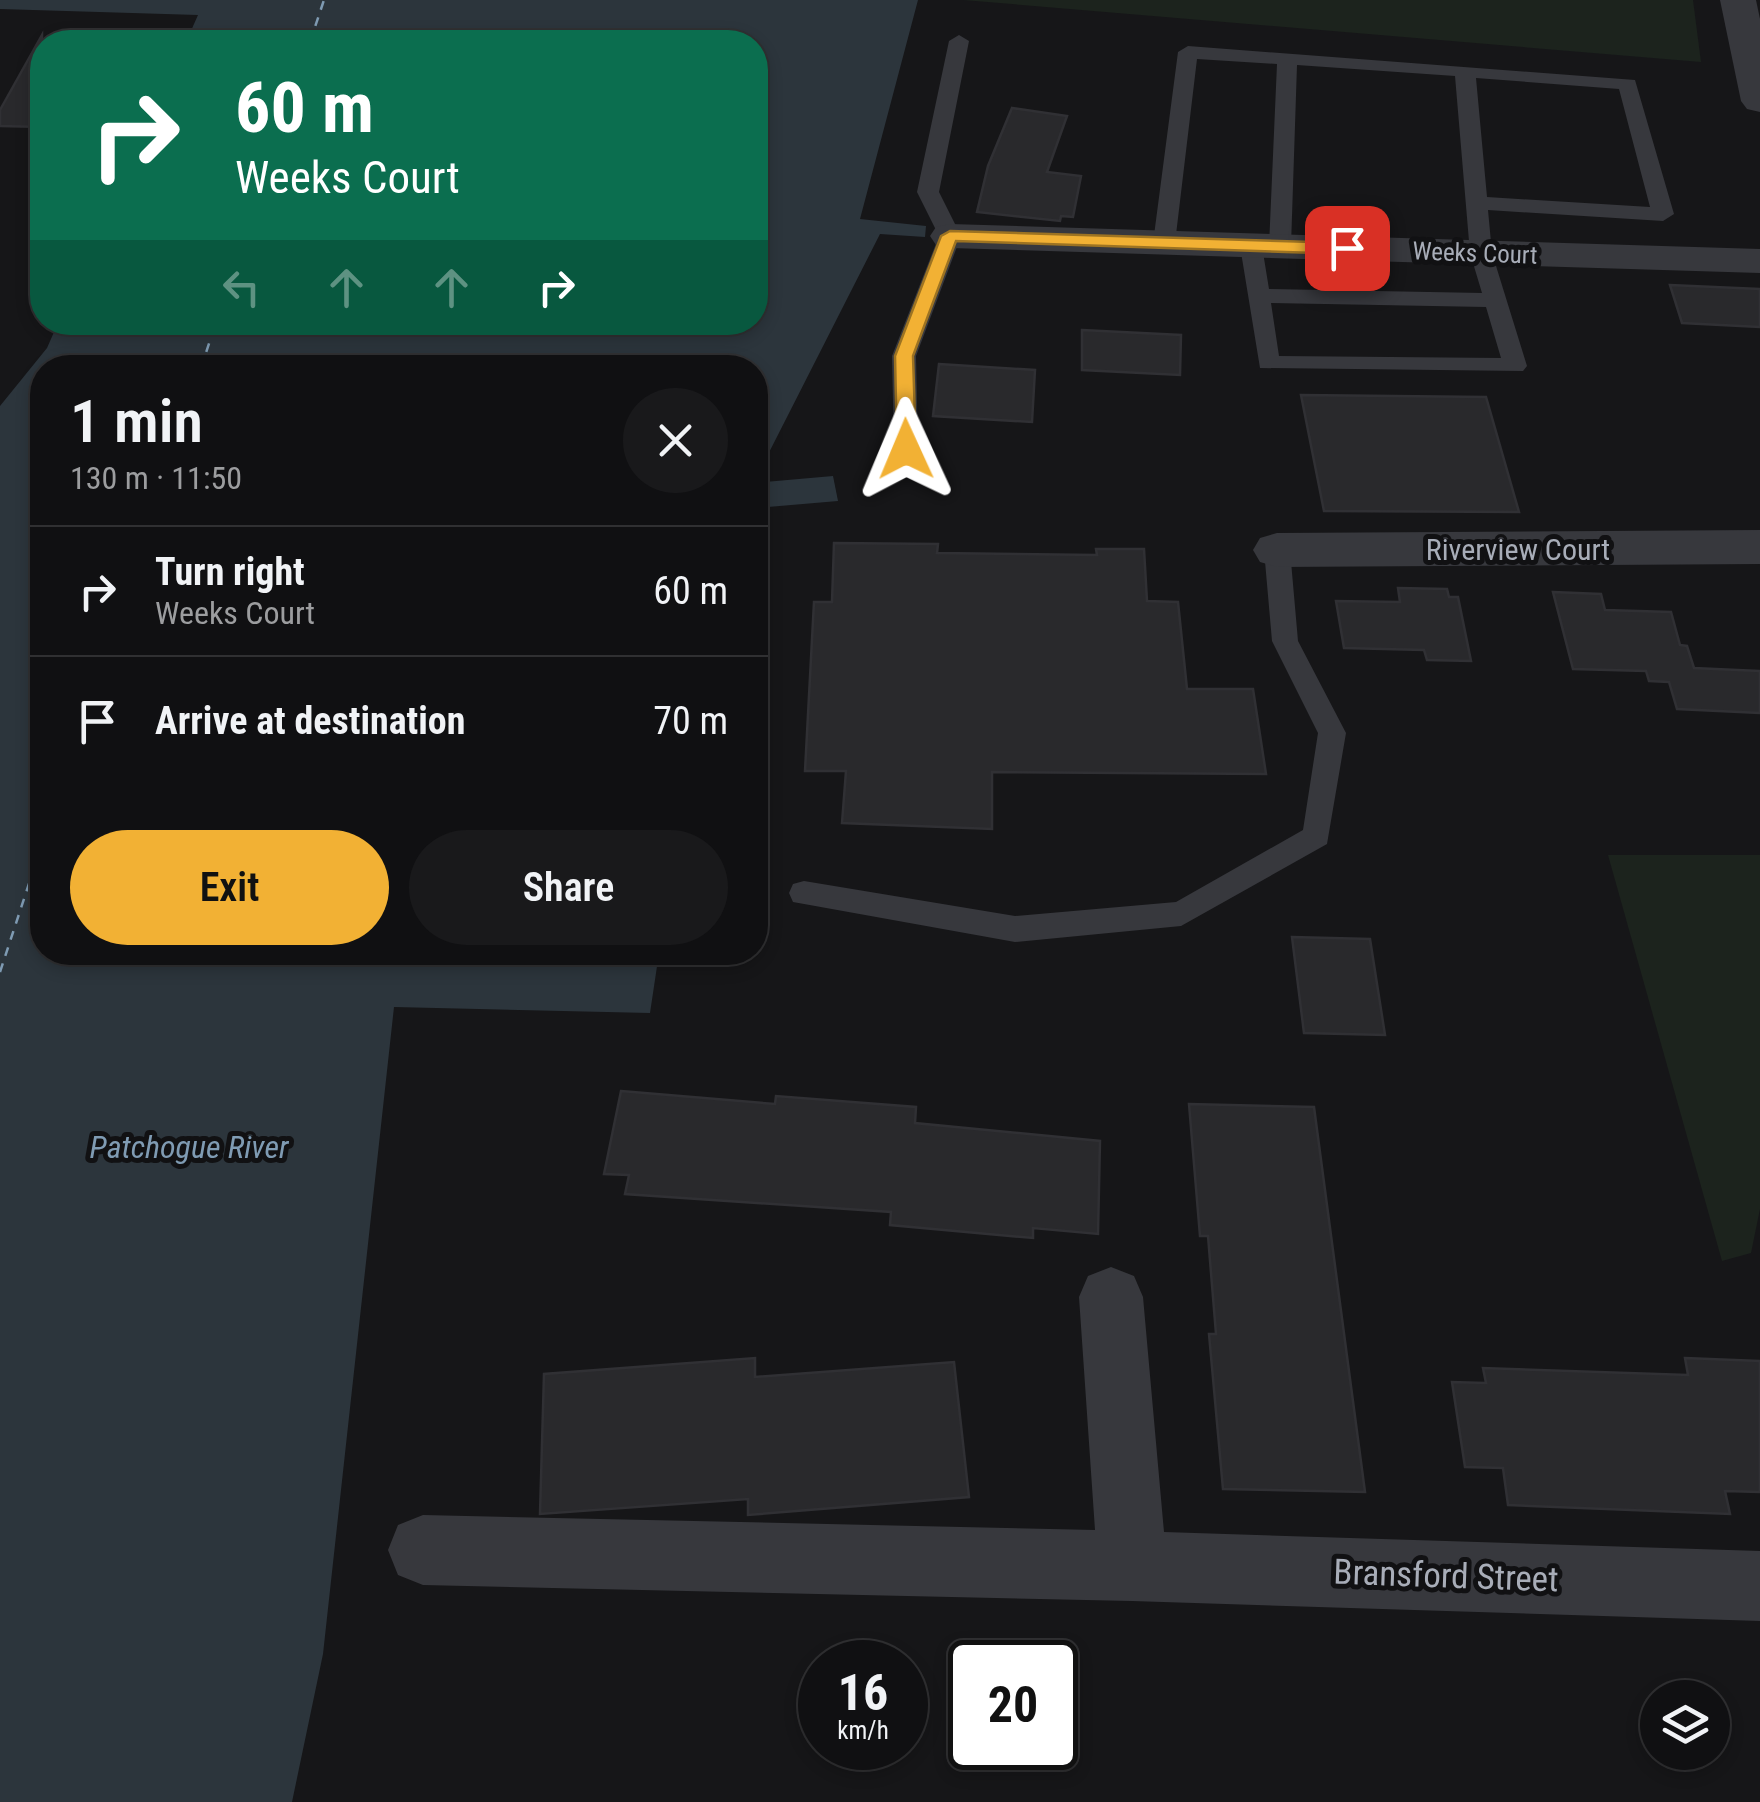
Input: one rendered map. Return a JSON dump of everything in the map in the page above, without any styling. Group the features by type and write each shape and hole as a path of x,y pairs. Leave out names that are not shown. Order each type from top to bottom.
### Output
{"street":[{"path":"1738,0 1760,101"},
{"name":"Weeks Court","path":"950,236 1760,262"},
{"name":"Riverview Court","path":"1276,550 1760,548"},
{"path":"1111,1296 1132,1566"},
{"name":"Bransford Street","path":"424,1550 1132,1566 1760,1586"}],"lane":[{"path":"906,449 904,356 950,236 928,192 959,41"},
{"path":"1164,243 1188,52 1628,84 1663,214 1476,203"},
{"path":"1287,60 1259,296 1268,362 1515,366 1481,253 1465,72"},
{"path":"1259,296 1496,300"},
{"path":"804,893 1015,928 1180,914 1316,836 1332,733 1286,641 1276,550"}],"shaded area":[{"path":"963,0 1693,0 1701,62"},
{"path":"1608,855 1760,855 1760,1209 1751,1253 1722,1261"}],"water":[{"name":"Patchogue River","path":"0,0 918,0 860,219 926,226 925,237 880,234 768,454 768,355 41,355 53,335 768,335 768,30 191,30 198,15 0,9"},
{"name":"Patchogue River","path":"30,369 30,965 657,965 650,1013 394,1007 323,1654 292,1802 0,1802 0,406"},
{"path":"833,476 838,501 768,507 768,482"}],"building":[{"path":"30,56 30,127 0,126 0,110"},
{"path":"1012,108 1067,116 1047,172 1081,176 1073,217 1061,216 1060,221 977,212 988,166"},
{"path":"1670,285 1760,289 1760,327 1682,323"},
{"path":"1082,330 1181,335 1180,375 1082,370"},
{"path":"939,364 1035,370 1032,422 933,416"},
{"path":"1301,395 1486,397 1519,512 1324,511"},
{"path":"834,543 938,544 937,553 1097,555 1096,549 1144,549 1147,601 1178,602 1187,689 1253,689 1266,774 992,772 992,829 842,823 846,771 805,771 814,602 832,602"},
{"path":"1398,588 1447,589 1449,597 1458,597 1471,661 1427,660 1424,650 1344,648 1336,601 1400,602"},
{"path":"1553,592 1601,594 1605,610 1671,612 1680,645 1687,646 1694,668 1760,671 1760,713 1677,709 1669,682 1649,681 1646,671 1573,669"},
{"path":"1292,937 1370,939 1385,1035 1304,1033"},
{"path":"621,1091 775,1104 776,1096 916,1107 915,1123 1100,1141 1098,1234 1033,1228 1033,1238 890,1225 891,1212 625,1194 629,1175 604,1174"},
{"path":"1189,1104 1314,1107 1365,1492 1223,1489 1209,1334 1216,1334 1208,1236 1200,1236"},
{"path":"755,1358 755,1377 954,1362 969,1497 748,1515 748,1499 540,1514 544,1374"},
{"path":"1685,1358 1760,1361 1760,1492 1725,1491 1730,1514 1508,1505 1503,1468 1465,1467 1452,1382 1486,1383 1483,1368 1688,1375"}],"ferry route":[{"path":"314,30 324,0"},
{"path":"205,355 212,335"},
{"path":"0,972 30,881"}],"route":[{"path":"906,449 904,356 950,236 1347,248"}]}
